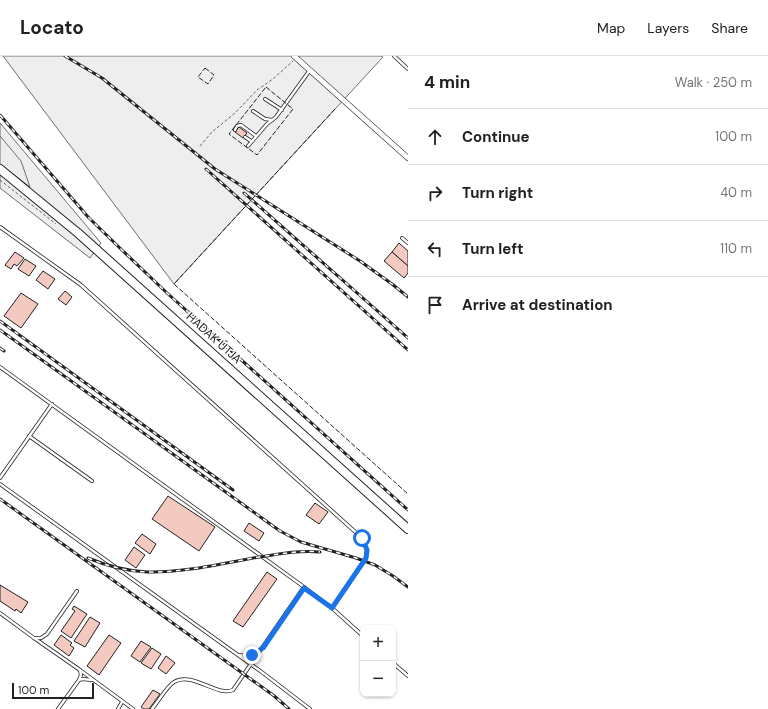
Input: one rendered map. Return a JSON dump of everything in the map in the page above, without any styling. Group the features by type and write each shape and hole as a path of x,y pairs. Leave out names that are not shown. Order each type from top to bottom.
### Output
{"main road":[{"name":"HADAK ÚTJA","path":"0,170 78,233 408,529"}],"street":[{"path":"295,57 408,158"}],"lane":[{"path":"394,56 408,69"},
{"path":"248,146 267,124 282,110 310,70"},
{"path":"265,99 282,110"},
{"path":"254,111 265,120 272,120"},
{"path":"235,130 237,126 241,125 256,136"},
{"path":"246,137 252,142"},
{"path":"0,227 81,285 362,538 367,550 366,558 332,608"},
{"path":"402,238 408,243"},
{"path":"0,367 332,608 360,633"},
{"path":"0,478 52,404"},
{"path":"29,436 92,481"},
{"path":"0,484 237,654 310,709"},
{"path":"152,709 177,680 195,681 222,691 230,691 236,686 304,588"},
{"path":"34,638 41,638 47,634 77,591"},
{"path":"0,613 133,709"},
{"path":"237,654 244,657 250,657 263,648"},
{"path":"396,665 408,676"},
{"path":"58,709 79,680 81,675 80,670"},
{"path":"79,680 94,680"},
{"path":"118,709 122,702"}],"path":[{"path":"200,146 212,132 235,113 257,90 273,80 295,57"}],"shaded area":[{"path":"3,56 381,56 383,57 174,284"},
{"path":"0,123 101,243 90,258 0,188"},
{"path":"0,136 21,161 30,187 0,164"}],"building":[{"path":"239,127 247,133 243,138 235,132"},
{"path":"399,243 408,251 408,266 392,252"},
{"path":"15,252 24,258 17,266 14,264 11,269 5,265"},
{"path":"392,252 408,266 408,273 404,278 384,261"},
{"path":"25,259 36,266 29,276 18,269"},
{"path":"43,271 55,279 48,289 36,280"},
{"path":"65,291 72,297 66,305 58,299"},
{"path":"21,293 38,304 21,328 4,316"},
{"path":"168,496 215,527 199,551 152,519"},
{"path":"315,503 328,512 319,524 306,515"},
{"path":"249,523 264,533 259,541 244,531"},
{"path":"142,534 156,544 150,554 135,543"},
{"path":"134,547 145,555 136,568 125,560"},
{"path":"267,572 277,579 243,627 233,621"},
{"path":"0,585 28,602 21,613 16,609 15,611 0,601"},
{"path":"74,606 87,614 71,638 61,631 75,611 72,609"},
{"path":"90,617 100,623 85,647 74,641"},
{"path":"61,635 72,643 70,645 74,648 69,656 54,645"},
{"path":"109,635 121,643 99,675 87,666"},
{"path":"141,641 151,647 140,662 131,656"},
{"path":"152,648 161,654 151,669 141,663"},
{"path":"166,656 175,663 166,674 158,668"},
{"path":"153,690 160,694 149,709 144,709 141,707"}],"railway":[{"path":"65,56 102,78 215,169 360,261 408,297"},
{"path":"0,115 89,218 124,252 167,293 408,510"},
{"path":"206,169 408,350"},
{"path":"244,193 408,338"},
{"path":"0,321 233,490"},
{"path":"0,330 280,531 301,542 375,565 408,587"},
{"path":"0,348 4,351"},
{"path":"0,499 273,695 289,709"},
{"path":"88,558 109,566 124,569 161,572 218,565 290,553 320,552"}],"fence":[{"path":"205,68 214,75 208,84 198,77 205,68"},
{"path":"266,87 293,109 257,155 229,134 266,87"},
{"path":"335,109 174,284 408,494"}],"route":[{"path":"252,655 263,648 304,588 332,608 366,558 367,550 365,542 362,538"}]}
